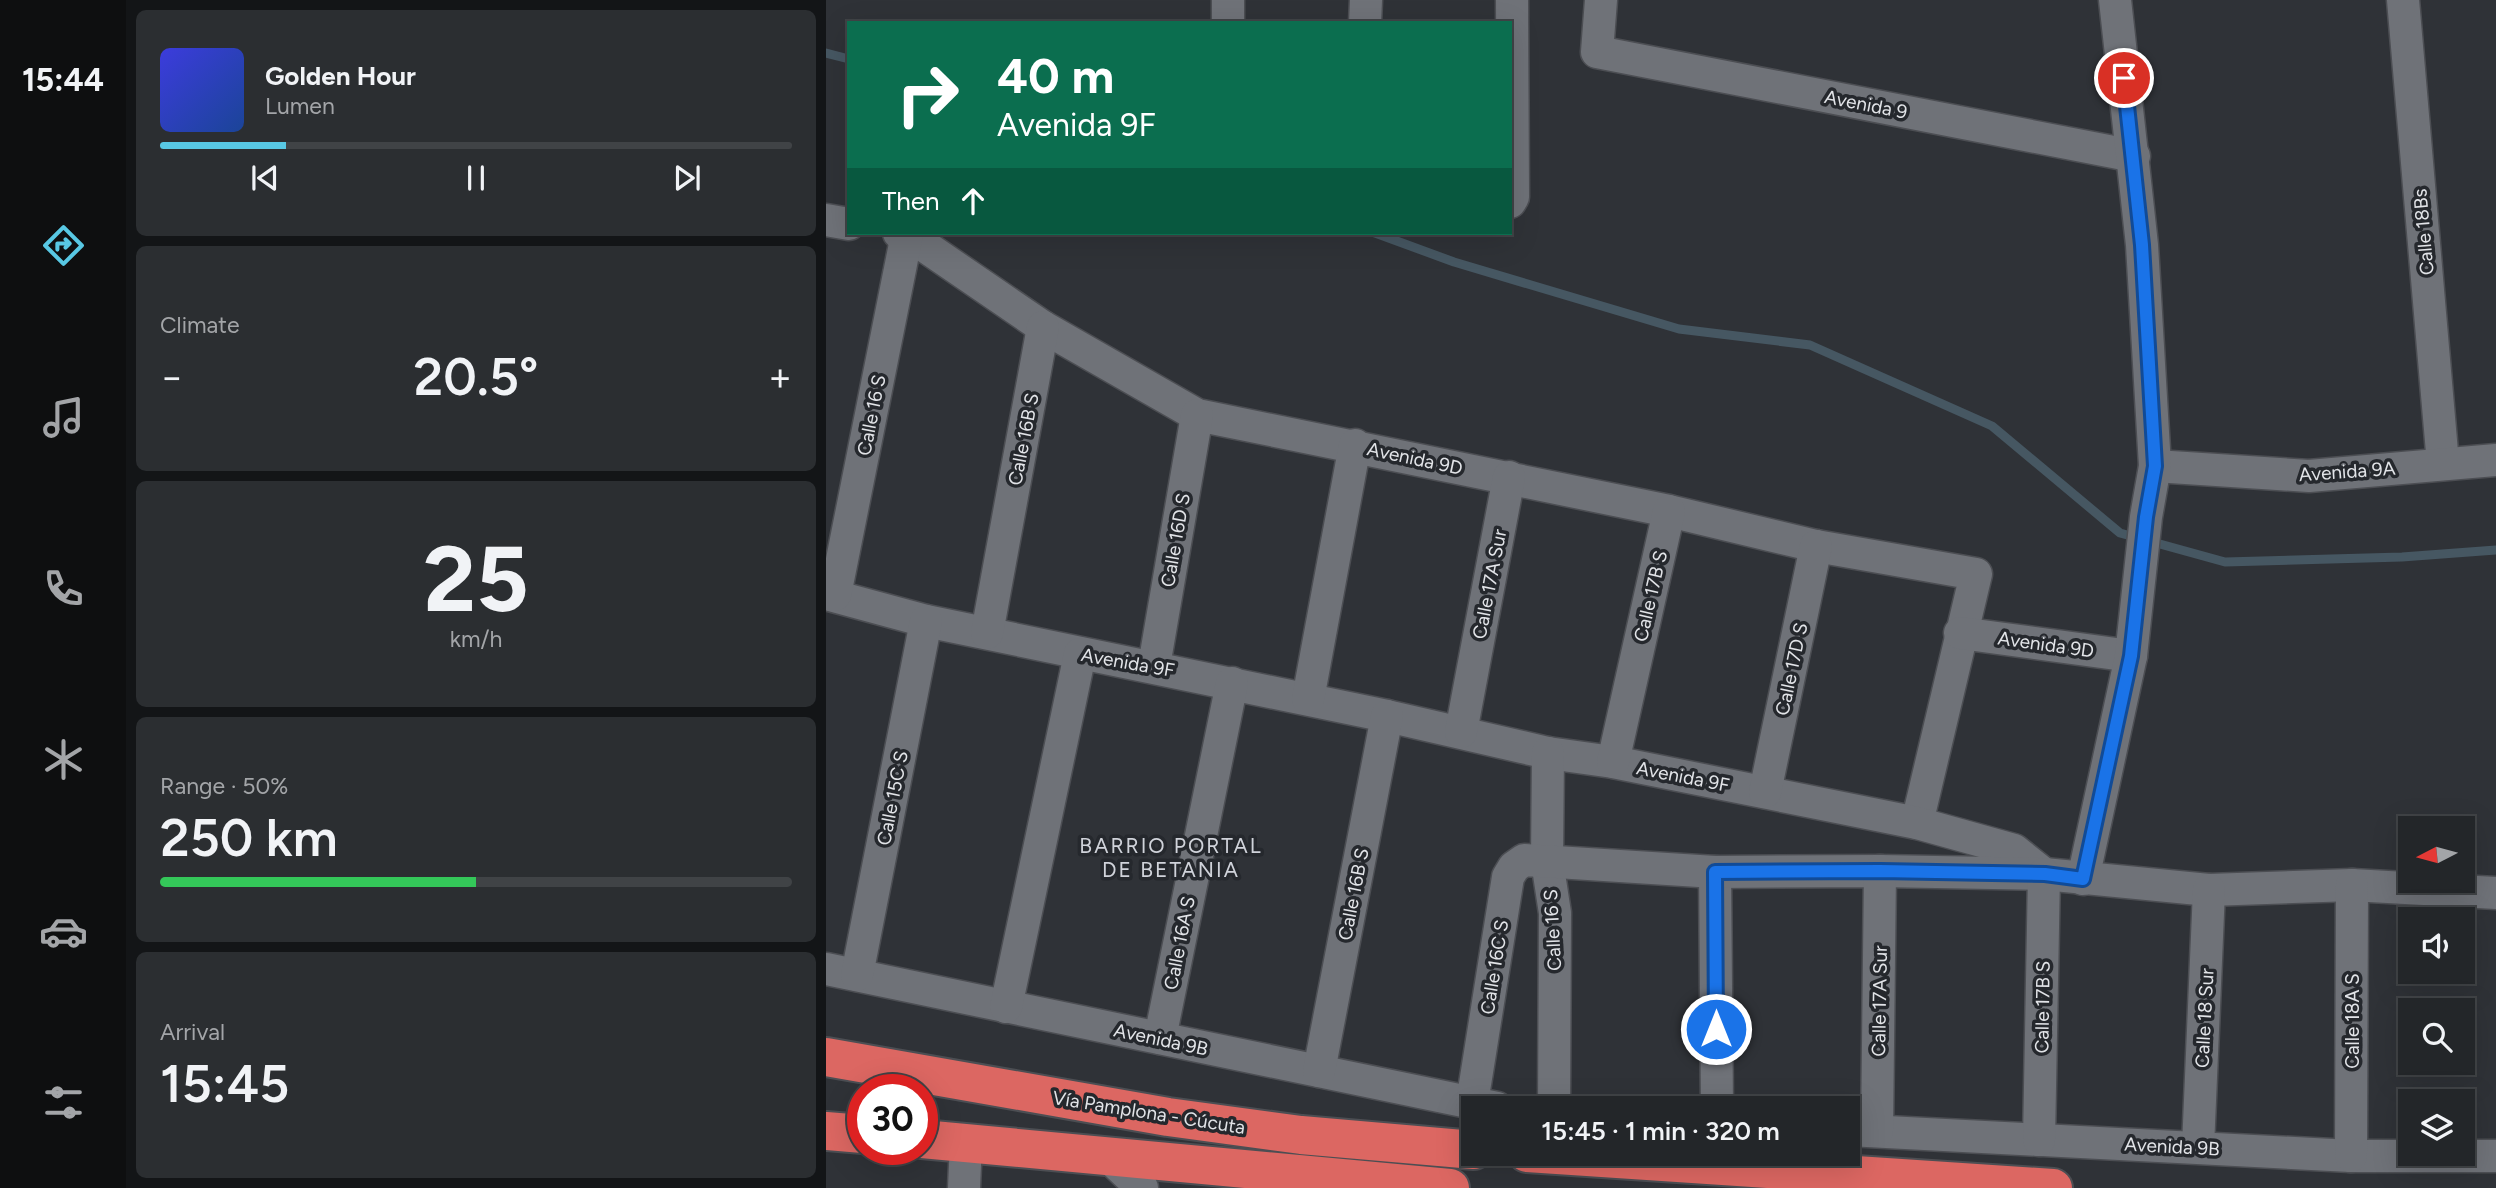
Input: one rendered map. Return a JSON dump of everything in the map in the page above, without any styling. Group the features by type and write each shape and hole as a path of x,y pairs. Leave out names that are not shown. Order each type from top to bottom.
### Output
{"highway":[{"name":"Vía Pamplona - Cúcuta","path":"826,1057 1168,1118 1301,1135 1461,1149"},
{"path":"826,1131 847,1133"},
{"path":"938,1140 1450,1188"},
{"path":"1722,1166 2053,1188"}],"street":[{"path":"1228,0 1228,21"},
{"path":"1365,21 1366,0"},
{"path":"1512,0 1512,199"},
{"name":"Avenida 9","path":"1601,0 1597,52 2134,156"},
{"path":"2083,879 2131,656 2146,517 2155,466 2142,245 2115,0"},
{"name":"Calle 18Bs","path":"2403,0 2443,464"},
{"path":"826,220 847,224"},
{"name":"Calle 16 S","path":"831,595 903,235"},
{"name":"Avenida 9D","path":"906,235 1044,327 1197,415 1509,477 1816,546 1976,574 1960,633 2131,656"},
{"name":"Calle 16B S","path":"987,633 1044,327"},
{"name":"Calle 16D S","path":"1154,666 1197,415"},
{"path":"1308,699 1355,445"},
{"name":"Avenida 9A","path":"2155,466 2309,476 2496,460"},
{"name":"Calle 17A Sur","path":"1461,732 1509,477"},
{"name":"Calle 17B S","path":"1613,762 1669,511"},
{"name":"Calle 17D S","path":"1765,792 1816,546"},
{"name":"Avenida 9F","path":"831,595 926,621 1080,654 1154,666 1548,753 1613,762 1917,823 2014,850 2045,874"},
{"name":"Calle 15C S","path":"857,975 926,621"},
{"path":"1917,823 1960,633"},
{"path":"1006,1007 1080,654"},
{"name":"Calle 16A S","path":"1160,1038 1232,683"},
{"name":"Calle 16B S","path":"1320,1071 1387,716"},
{"name":"Calle 16 S","path":"1548,753 1547,861 1555,914 1554,1096"},
{"name":"Calle 16C S","path":"1485,1096 1508,877 1514,867 1524,860 1547,861"},
{"path":"1547,861 1715,872 2045,874 2209,890 2352,885 2496,893"},
{"name":"Calle 17A Sur","path":"1862,1131 1880,871"},
{"path":"1715,872 1717,1096"},
{"name":"Calle 17B S","path":"2039,1140 2045,874"},
{"name":"Calle 18A S","path":"2351,1156 2352,885"},
{"name":"Calle 18 Sur","path":"2198,1147 2209,890"},
{"name":"Avenida 9B","path":"826,969 1461,1100"},
{"name":"Avenida 9B","path":"1862,1131 2351,1156 2496,1156"},
{"path":"964,1188 966,1142"},
{"path":"1108,1156 1142,1188"}],"waterway":[{"path":"826,53 847,58"},
{"path":"1380,235 1454,262 1679,329 1810,345 1992,426 2120,533 2225,562 2402,557 2496,550"}],"district":[{"name":"BARRIO PORTAL DE BETANIA","path":"1171,858"}],"route":[{"path":"1716,1029 1715,872 2045,874 2083,879 2131,656 2146,517 2155,466 2142,245 2124,78"}]}
